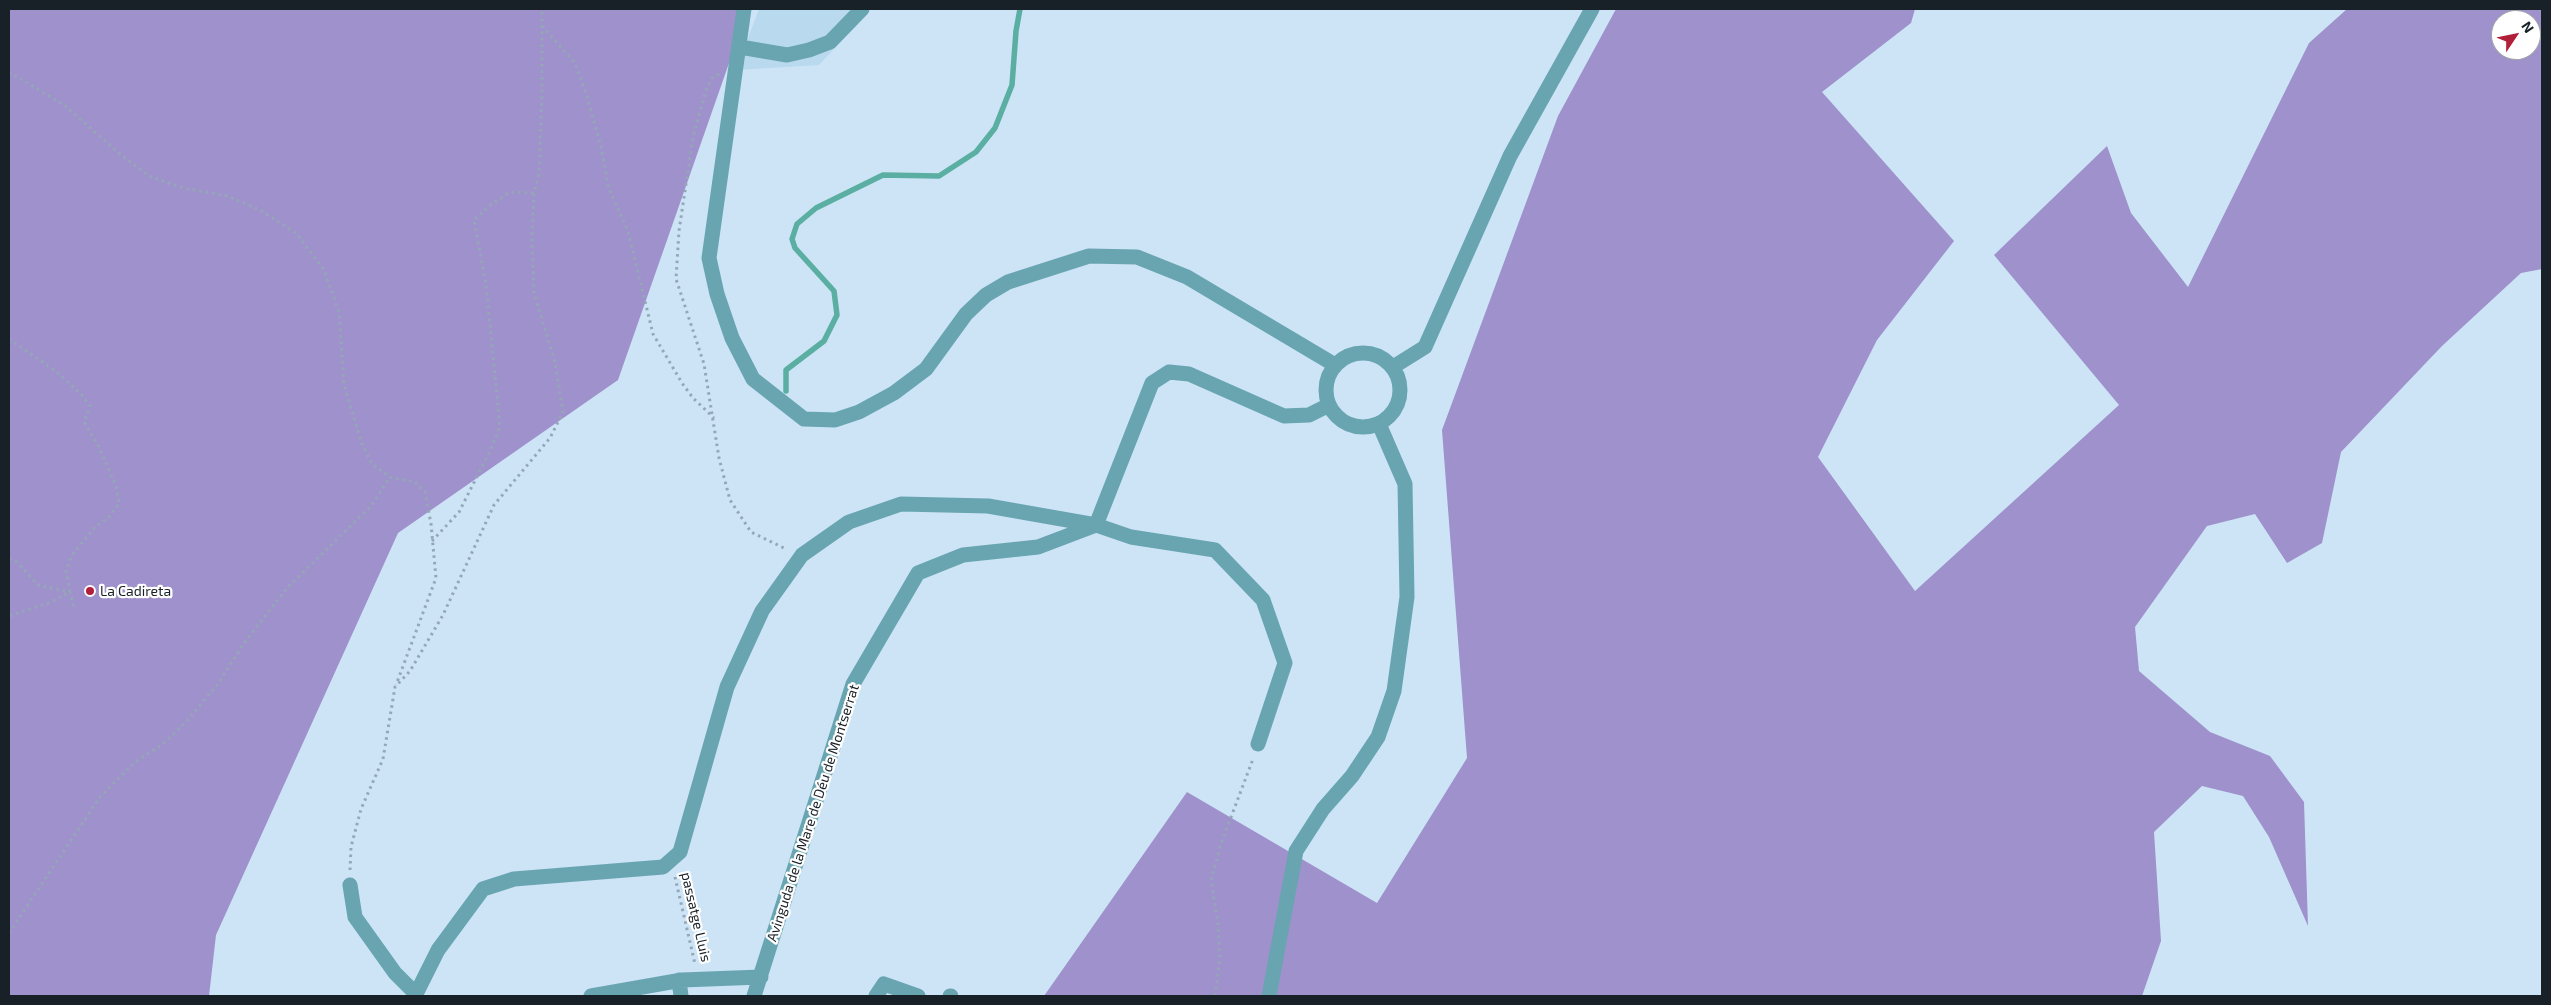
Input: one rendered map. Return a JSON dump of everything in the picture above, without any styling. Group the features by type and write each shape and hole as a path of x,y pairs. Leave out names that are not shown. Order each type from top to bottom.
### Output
{"street":[{"path":"744,9 709,258 717,294 732,338 753,379 804,419 835,420 859,412 894,393 926,369 966,314 986,295 1008,282 1089,256 1137,258 1187,277 1334,365"},
{"path":"740,47 787,56 809,50 830,42 862,9"},
{"path":"1392,367 1425,347 1510,156 1592,9"},
{"path":"1364,353 1380,357 1392,367 1399,382 1399,399 1392,414 1379,424 1364,427 1350,425 1337,417 1329,405 1326,384 1334,365 1348,356 1364,353"},
{"path":"1096,525 1152,383 1169,372 1189,374 1284,416 1309,415 1329,405"},
{"path":"1269,996 1296,851 1323,809 1352,776 1378,737 1394,691 1407,597 1405,484 1379,424"},
{"path":"350,885 355,917 395,973 415,995 438,950 483,889 514,879 663,867 680,852 727,686 762,612 802,555 849,522 901,504 988,506 1096,525 1131,537 1215,550 1263,600 1285,663 1258,744"},
{"name":"Avinguda de la Mare de Déu de Montserrat","path":"754,996 854,684 918,574 963,556 1038,547 1096,525"},
{"path":"591,996 679,980 761,977"},
{"path":"679,980 681,996"},
{"path":"876,996 884,984 918,996"}],"path":[{"path":"395,687 410,671 443,615 494,505 550,438 563,412 554,362 534,293 534,193 539,174 542,93 542,9"},
{"path":"542,26 575,64 602,147 609,189 628,231 653,334 682,383 693,398 714,418 719,458 730,500 751,532 802,555"},
{"path":"9,72 64,105 120,154 149,176 183,188 227,196 260,210 297,234 324,270 339,312 344,385 362,444 372,464 390,477 416,482 425,492 436,578 395,687 383,759 361,810 351,847 350,885"},
{"path":"432,541 458,512 490,451 500,427 486,285 474,220 490,205 510,192 534,193"},
{"path":"9,339 58,372 82,395 90,406 84,422 98,445 116,486 119,504 108,518 95,527 72,555 66,571 74,608"},
{"path":"9,933 100,797 135,762 162,745 185,723 217,685 245,642 287,588 372,505 390,477"},
{"path":"9,559 17,562 38,585 70,592"},
{"path":"9,616 50,602 70,592"},
{"path":"1215,996 1220,957 1218,924 1211,880 1222,841 1258,744"},
{"name":"passatge Lluis","path":"671,859 698,980"}],"shaded area":[{"path":"9,9 748,9 618,380 398,533 216,935 209,996 9,996"},
{"path":"759,9 871,9 819,65 736,70"},
{"path":"1616,9 1915,9 1911,23 1822,92 1954,241 1877,340 1818,457 1915,591 2119,405 1994,255 2107,146 2131,213 2188,287 2309,43 2347,9 2542,9 2542,269 2521,273 2442,346 2341,452 2322,543 2287,563 2255,514 2207,526 2135,627 2139,671 2210,732 2270,756 2304,802 2308,926 2269,837 2243,796 2202,786 2154,832 2161,941 2142,996 1044,996 1187,792 1377,903 1467,758 1442,430 1558,116"}],"waterway":[{"path":"786,391 786,370 824,341 837,315 834,291 795,248 792,239 797,224 816,208 883,175 939,176 976,152 995,128 1012,85 1016,31 1020,9"}],"place":[{"name":"La Cadireta","path":"90,591"}]}
